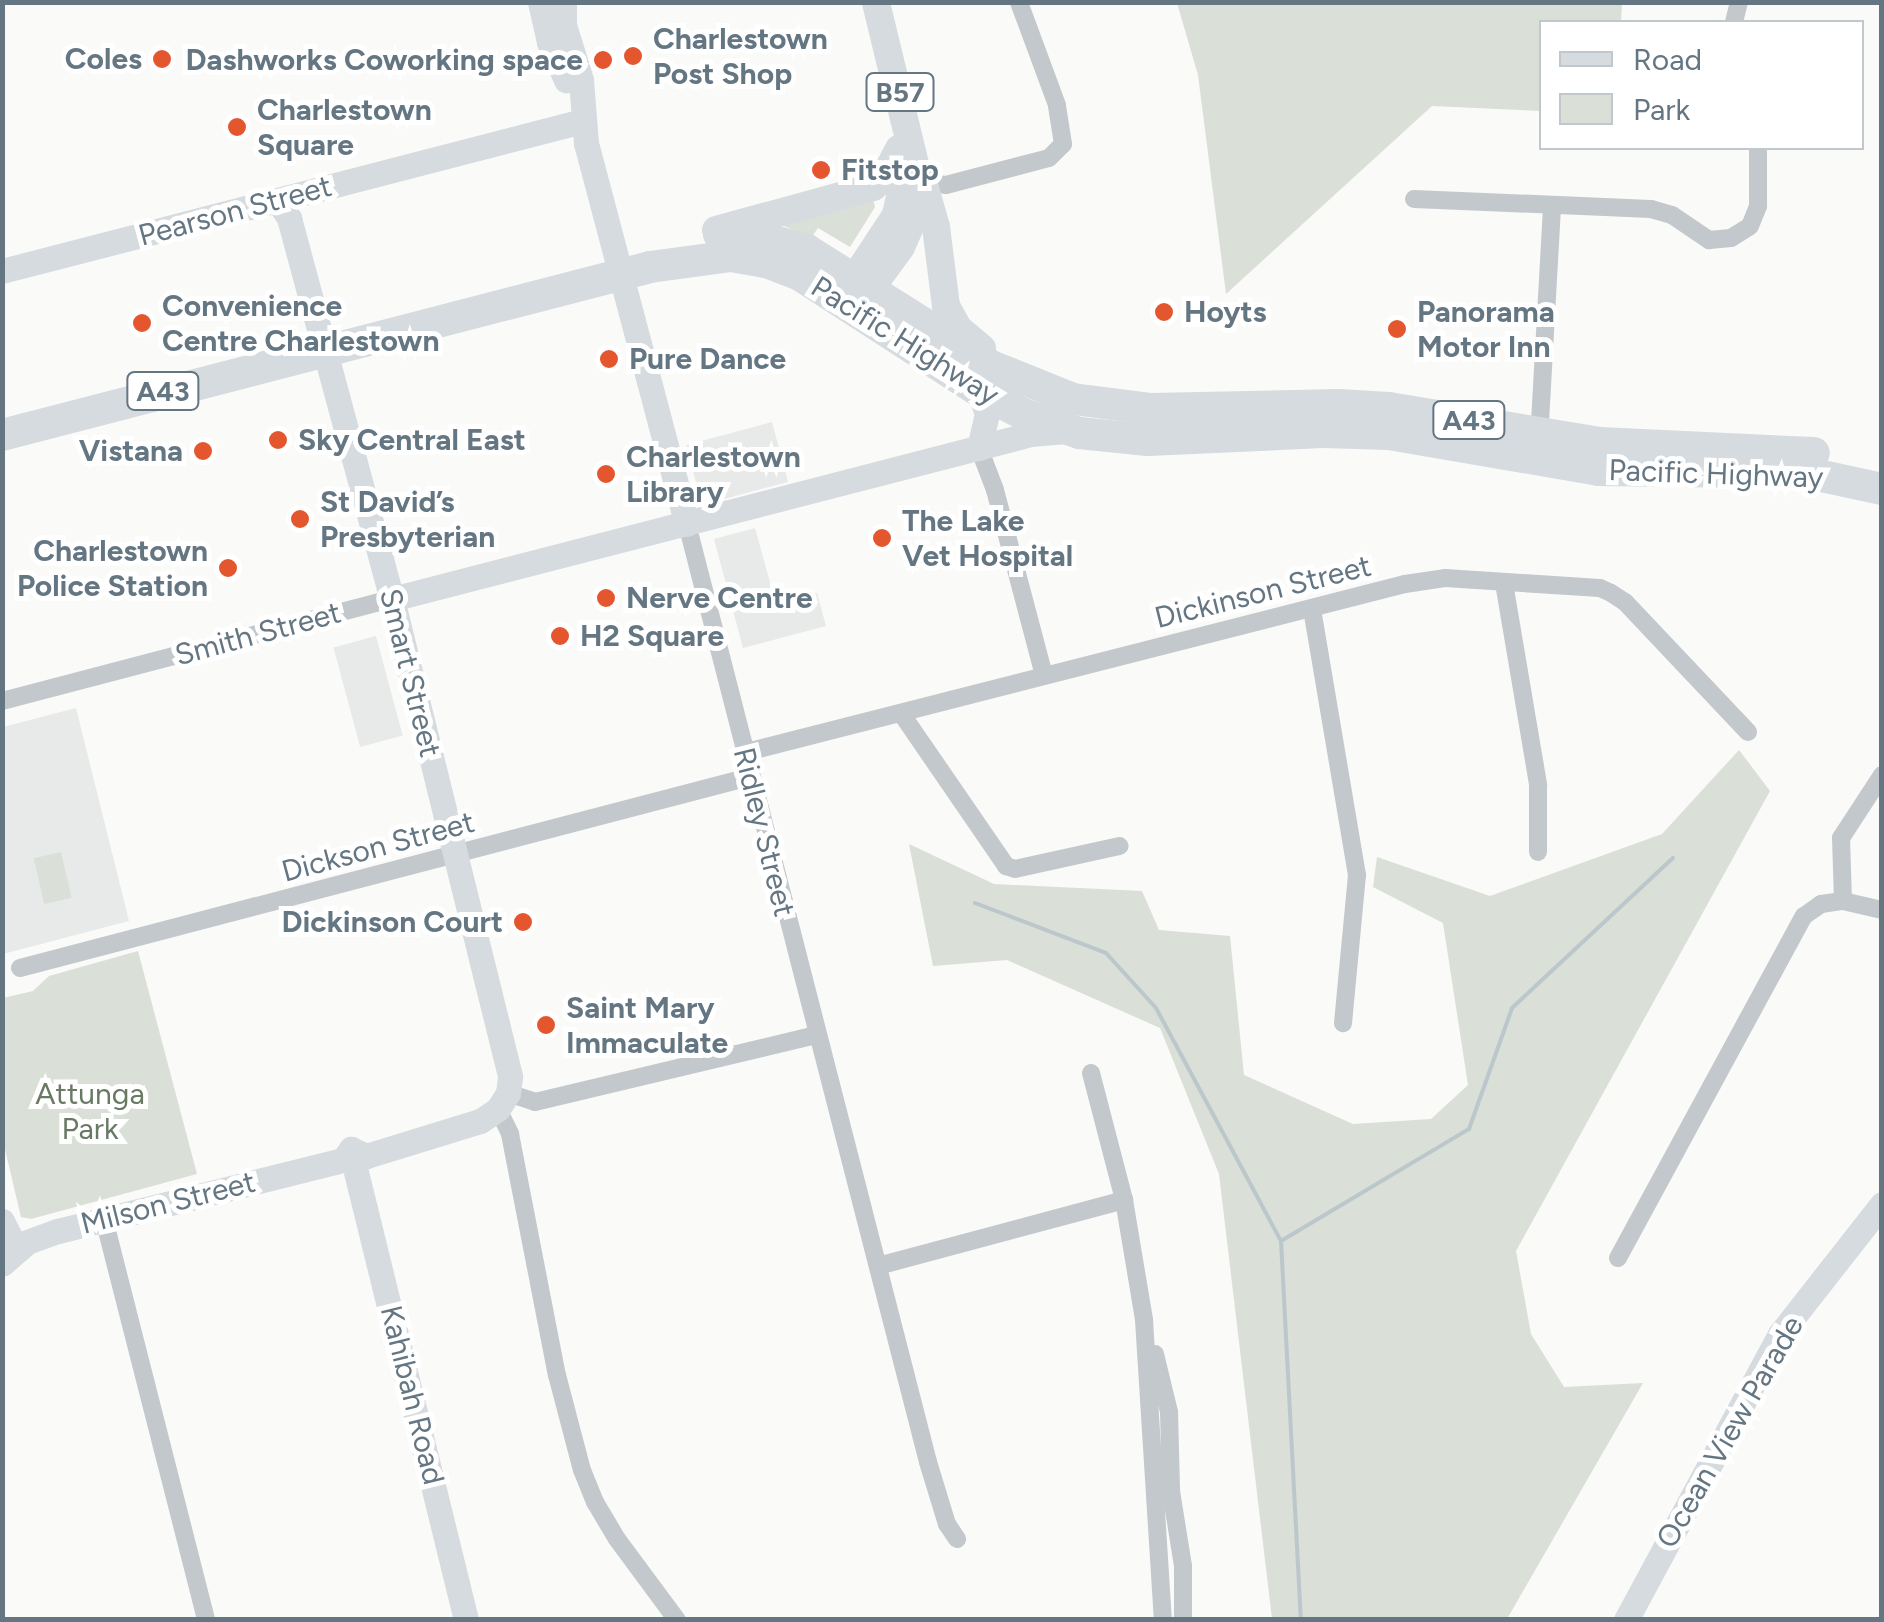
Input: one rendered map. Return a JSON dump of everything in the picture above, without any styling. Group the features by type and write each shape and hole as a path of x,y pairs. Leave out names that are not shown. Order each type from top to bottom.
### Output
{"highway":[{"name":"Pacific Highway","path":"2,415 322,341 622,264 706,235 776,240 806,250 980,391 1023,414 1069,430 1148,440 1323,432 1538,447 1600,443 1801,450 1882,468"},
{"name":"Pacific Highway","path":"622,264 747,257 856,293 1022,381 1073,399 1120,407 1340,405 1458,418 1538,447 1659,474 1808,473 1882,489"},
{"name":"Pacific Highway","path":"2,434 322,341"}],"main road":[{"name":"B57","path":"856,293 899,205 903,183 899,149 861,2"},
{"name":"B57","path":"856,293 916,219 934,183 876,2"},
{"path":"706,235 873,187 884,179 899,149"},
{"path":"934,183 936,227 950,314 959,328 1022,381"}],"street":[{"name":"Ridley Street","path":"540,2 559,40 622,264 743,753 928,1462 947,1524 957,1540"},
{"name":"Ridley Street","path":"559,40 564,2"},
{"path":"934,183 1048,158 1063,144 1058,105 1019,2"},
{"name":"Pearson Street","path":"2,271 583,121"},
{"path":"1414,199 1651,209 1672,215 1709,240 1731,238 1750,226 1758,206 1758,150"},
{"name":"Smart Street","path":"278,200 288,214 457,855 507,1056 503,1101"},
{"path":"1538,447 1552,206"},
{"path":"980,391 988,414 979,448 996,490 1044,676"},
{"name":"Smith Street","path":"2,701 1031,434 1069,430"},
{"name":"Dickinson Street","path":"743,753 1445,578 1600,588 1611,593 1626,602 1748,732"},
{"path":"1504,583 1538,785 1538,852"},
{"path":"1312,610 1357,875 1343,1023"},
{"path":"901,713 1006,866 1015,869 1120,846"},
{"path":"1843,902 1841,838 1882,774"},
{"name":"Dickson Street","path":"20,968 750,777"},
{"path":"1618,1258 1790,934 1804,916 1822,904 1843,902 1882,910"},
{"path":"677,1620 617,1539 594,1502 582,1470 558,1375 503,1101 535,1102 816,1035"},
{"path":"1091,1073 1124,1200 1144,1320 1164,1620"},
{"name":"Milson Street","path":"9,1256 58,1230 355,1163 457,1130 503,1101"},
{"name":"Kahibah Road","path":"355,1163 466,1620"},
{"path":"878,1266 1124,1200"},
{"name":"Ocean View Parade","path":"1626,1620 1780,1334 1882,1204"},
{"path":"104,1219 206,1620"},
{"path":"2,1221 9,1256"},
{"path":"1144,1320 1169,1412 1171,1490 1183,1566 1183,1620"}],"shaded area":[{"path":"772,422 788,482 702,505 686,445"},
{"path":"755,528 776,604 817,593 826,626 743,648 714,539"},
{"path":"376,636 403,735 360,747 333,647"},
{"path":"76,708 129,921 3,954 3,727"}],"green space":[{"path":"1622,2 1621,20 1539,20 1539,111 1432,106 1226,294 1198,75 1177,3"},
{"path":"872,195 875,207 850,247 818,228 811,238 782,225"},
{"path":"1739,750 1770,791 1516,1251 1531,1334 1564,1387 1643,1383 1507,1619 1272,1619 1219,1174 1160,1028 1007,960 933,966 909,844 994,884 1142,891 1159,930 1230,936 1244,1075 1353,1124 1431,1119 1468,1085 1443,923 1373,887 1377,857 1490,896 1662,834"},
{"path":"61,852 72,898 44,904 34,858"},
{"name":"Attunga Park","path":"138,951 197,1174 31,1219 21,1217 3,1141 3,998 33,991 49,976"}],"waterway":[{"path":"1281,1241 1469,1129 1512,1008 1673,858"},
{"path":"975,903 1106,953 1156,1008 1281,1241 1301,1620"}],"place":[{"name":"Charlestown Post Shop","path":"633,56"},
{"name":"Coles","path":"162,59"},
{"name":"Dashworks Coworking space","path":"603,60"},
{"name":"Charlestown Square","path":"237,127"},
{"name":"Fitstop","path":"821,170"},
{"name":"Hoyts","path":"1164,312"},
{"name":"Convenience Centre Charlestown","path":"142,323"},
{"name":"Panorama Motor Inn","path":"1397,329"},
{"name":"Pure Dance","path":"609,359"},
{"name":"Sky Central East","path":"278,440"},
{"name":"Vistana","path":"203,451"},
{"name":"Charlestown Library","path":"606,474"},
{"name":"St David’s Presbyterian","path":"300,519"},
{"name":"The Lake Vet Hospital","path":"882,538"},
{"name":"Charlestown Police Station","path":"228,568"},
{"name":"Nerve Centre","path":"606,598"},
{"name":"H2 Square","path":"560,636"},
{"name":"Dickinson Court","path":"523,922"},
{"name":"Saint Mary Immaculate","path":"546,1025"}]}
